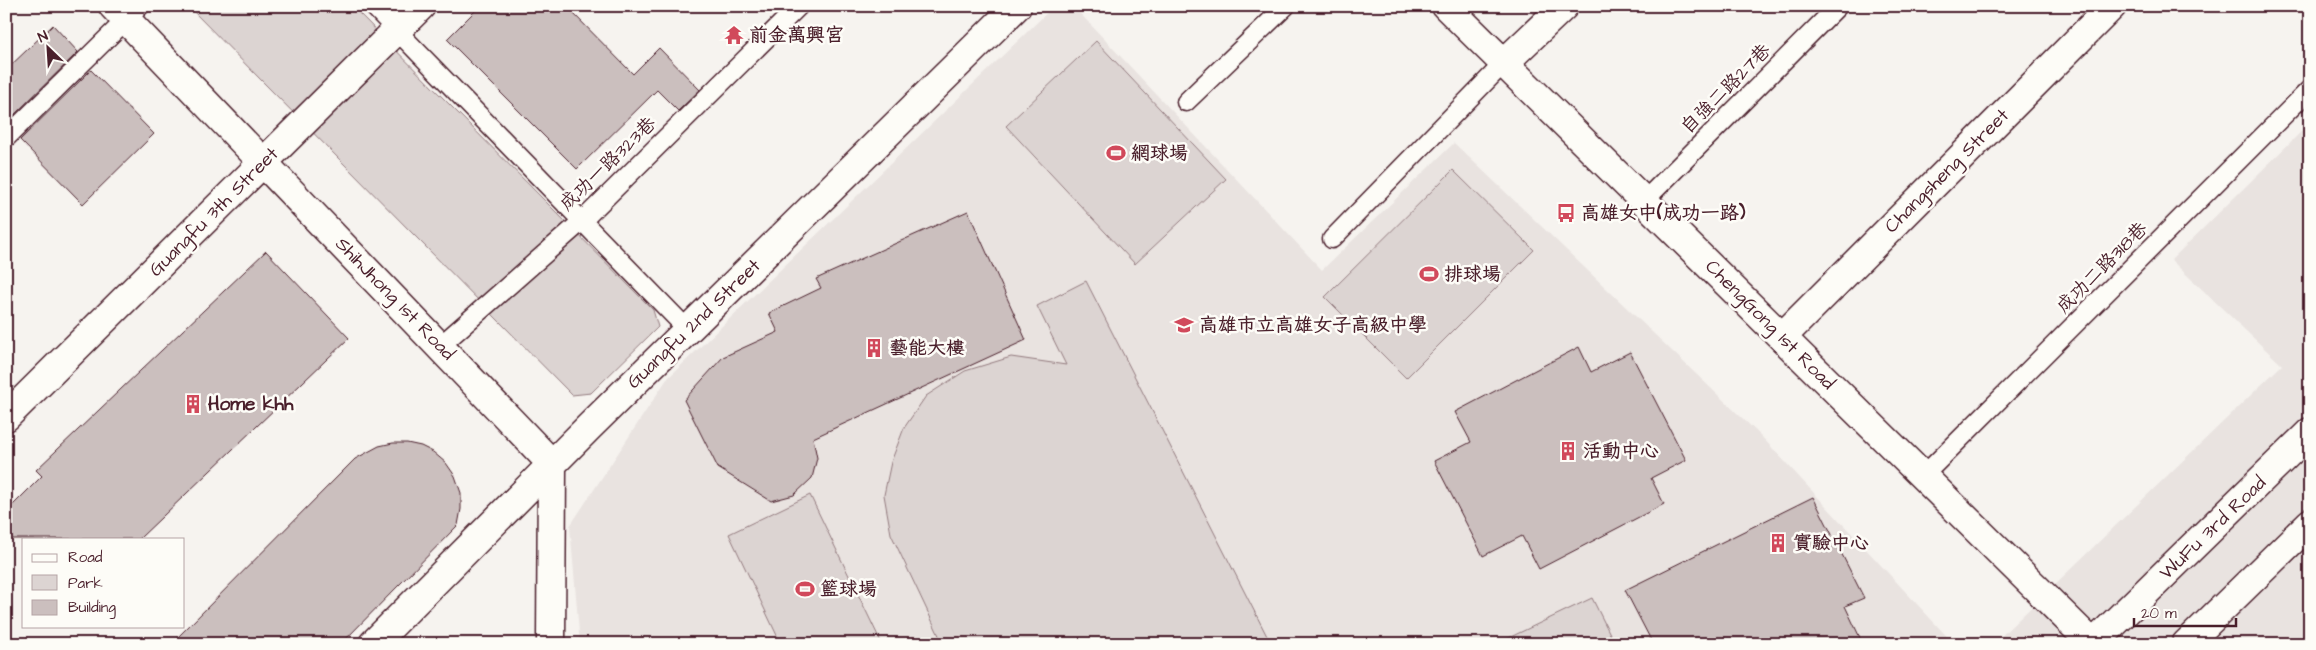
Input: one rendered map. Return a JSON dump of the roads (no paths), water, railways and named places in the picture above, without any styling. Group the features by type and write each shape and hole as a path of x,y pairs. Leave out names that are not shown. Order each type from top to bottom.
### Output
{"street":[{"name":"Guangfu 3th Street","path":"6,417 421,6"},
{"name":"Guangfu 2nd Street","path":"373,644 552,464 1017,6"},
{"name":"ChengGong 1st Road","path":"1446,6 2093,644"},
{"path":"1504,63 1564,6"},
{"name":"Changsheng Street","path":"1782,337 2112,6"},
{"name":"ShihJhong 1st Road","path":"126,11 264,163 552,464"},
{"name":"WuFu 3rd Road","path":"2093,644 2310,432"},
{"path":"551,644 552,464"},
{"path":"2186,644 2310,523"}],"lane":[{"path":"373,6 688,330"},
{"name":"成功一路323巷","path":"440,346 582,221 799,6"},
{"path":"1186,102 1286,6"},
{"name":"自強二路27巷","path":"1644,201 1838,6"},
{"path":"6,138 126,11"},
{"path":"1332,239 1504,63"},
{"name":"成功二路318巷","path":"1924,476 2310,89"}],"place":[{"name":"前金萬興宮","path":"734,35"},
{"name":"網球場","path":"1116,153"},
{"name":"高雄女中(成功一路)","path":"1566,213"},
{"name":"排球場","path":"1429,274"},
{"name":"高雄市立高雄女子高級中學","path":"1184,325"},
{"name":"藝能大樓","path":"874,348"},
{"name":"Home khh","path":"193,404"},
{"name":"活動中心","path":"1568,451"},
{"name":"實驗中心","path":"1778,543"},
{"name":"籃球場","path":"805,589"}]}
